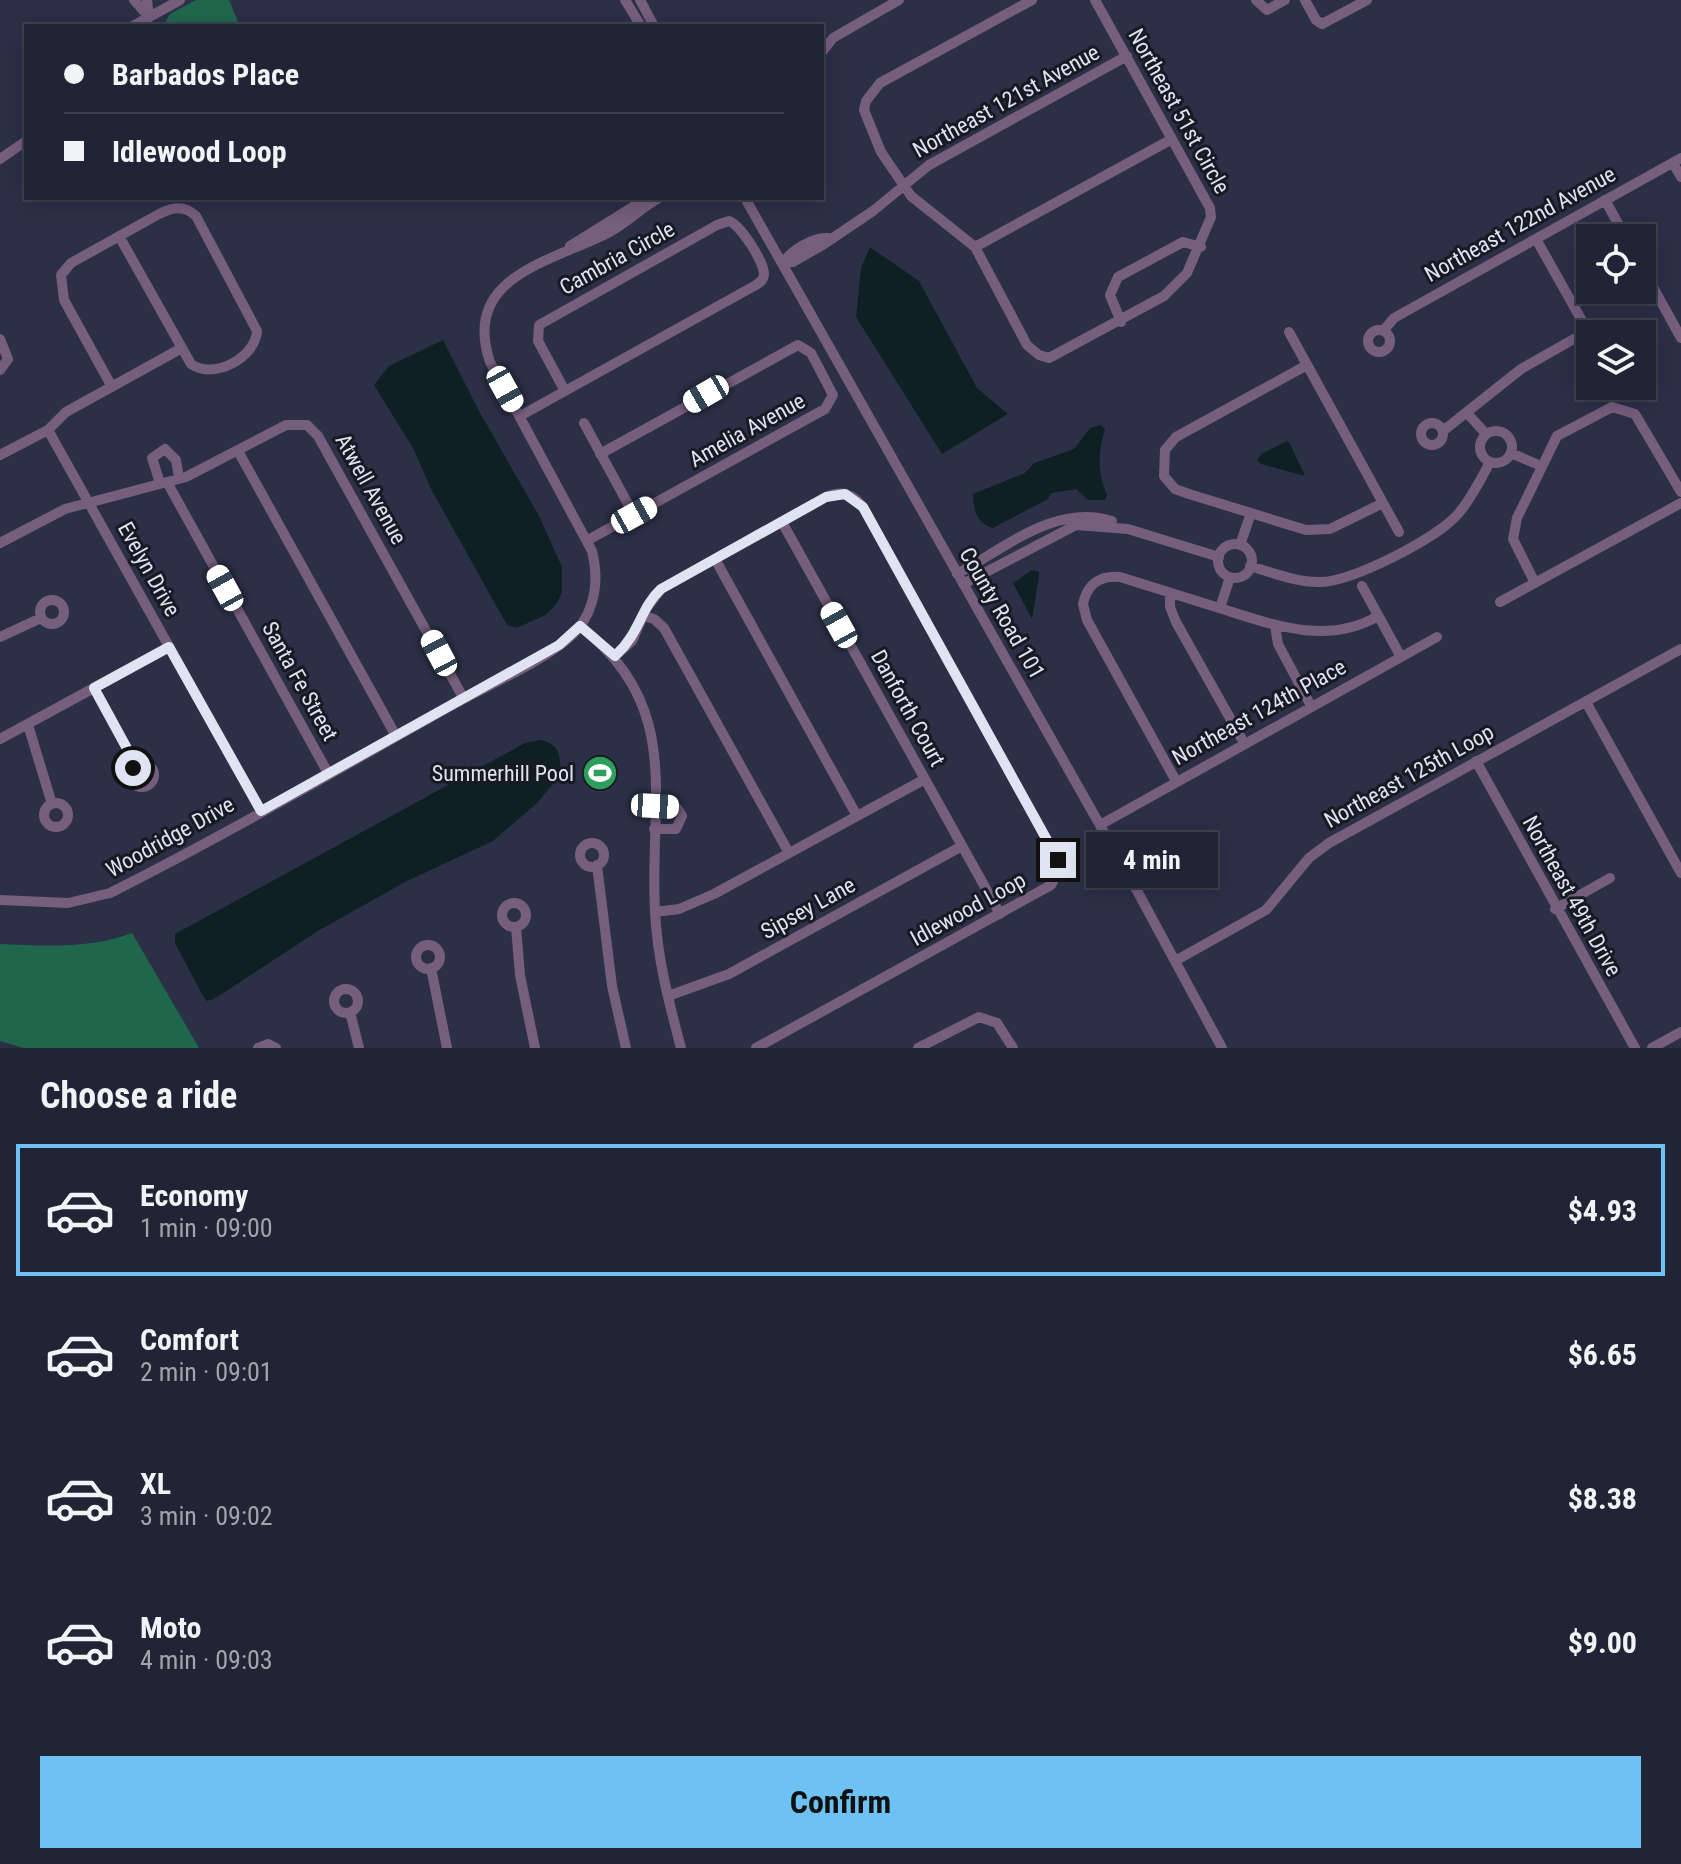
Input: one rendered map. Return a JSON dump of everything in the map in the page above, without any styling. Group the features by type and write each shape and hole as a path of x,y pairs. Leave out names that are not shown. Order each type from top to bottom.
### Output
{"street":[{"path":"134,0 149,17"},
{"path":"147,0 149,17"},
{"path":"137,24 180,0"},
{"path":"625,0 640,24"},
{"path":"640,0 653,24"},
{"path":"824,49 833,38 899,0"},
{"name":"Northeast 51st Circle","path":"1032,0 880,83 864,110 866,122 901,184 921,206 975,247 1027,345 1039,355 1057,356 1164,296 1187,273 1209,227 1210,208 1095,0"},
{"path":"1256,0 1265,10 1282,1"},
{"path":"1305,0 1318,22 1324,24 1367,0"},
{"name":"Northeast 121st Avenue","path":"783,263 787,255 819,238 828,238 873,211 901,184 929,165 1127,56"},
{"path":"975,247 1172,139"},
{"path":"0,159 24,142"},
{"path":"1677,160 1681,177"},
{"name":"Northeast 122nd Avenue","path":"1383,331 1394,318 1677,160"},
{"path":"656,200 611,232 565,250 504,285 494,295 483,320 482,333 490,362 588,540 596,568 596,583 589,610 580,626 615,656 635,691 652,733 656,753 655,912 668,996 681,1048"},
{"name":"County Road 101","path":"746,200 1100,825 1222,1048"},
{"path":"1605,200 1618,224"},
{"path":"112,387 64,300 60,282 71,263 119,236 167,209 183,208 192,212 257,331 248,353 211,371 197,369 180,349 119,236"},
{"name":"Cambria Circle","path":"520,416 565,391 761,281 763,270 739,226 729,221 717,225 539,325 538,341 565,391"},
{"path":"1536,239 1581,320"},
{"path":"1121,322 1110,295 1118,277 1183,242 1201,247"},
{"path":"1656,292 1681,338"},
{"path":"1289,332 1399,532"},
{"path":"0,339 8,359 0,370"},
{"path":"1443,431 1521,369 1576,341"},
{"name":"Amelia Avenue","path":"588,540 830,406 831,391 811,353 798,345 600,454"},
{"path":"0,455 48,430 66,412 180,349"},
{"path":"1307,365 1176,437 1165,450 1164,476 1175,489 1306,530 1330,529 1383,503"},
{"path":"1535,583 1515,548 1513,529 1557,436 1601,411 1624,408 1635,414 1645,427 1681,492"},
{"path":"1468,414 1486,434"},
{"path":"584,423 634,515"},
{"name":"Atwell Avenue","path":"0,543 50,515 179,478 286,425 301,424 312,429 464,699"},
{"name":"Evelyn Drive","path":"48,430 261,811"},
{"path":"1486,434 1499,431 1507,435 1511,453"},
{"path":"1486,434 1480,447 1483,456 1490,462 1500,462 1511,453"},
{"path":"164,482 152,458 165,449 176,460 179,478"},
{"path":"238,451 396,736"},
{"path":"1511,453 1541,466"},
{"path":"1250,566 1289,578 1322,582 1367,569 1445,526 1458,514 1490,462"},
{"name":"Santa Fe Street","path":"164,482 328,773"},
{"name":"Idlewood Loop","path":"615,656 632,641 661,589 833,494 852,496 863,507 1058,860 1058,873 1051,885 760,1047"},
{"path":"1500,602 1681,503"},
{"path":"1240,545 1251,513"},
{"name":"Danforth Court","path":"782,522 1000,914"},
{"path":"960,579 1076,525 1128,529 1219,557"},
{"path":"1240,545 1248,551 1250,566 1240,577 1230,577 1219,567 1219,557 1224,548 1240,545"},
{"path":"715,559 857,816"},
{"path":"1176,781 1087,620 1083,604 1093,582 1112,576 1275,626 1330,630 1362,624 1378,616"},
{"path":"1220,608 1230,577"},
{"path":"1362,586 1401,657"},
{"path":"1170,593 1170,607 1176,622 1244,743"},
{"path":"644,616 654,619 664,628 789,853"},
{"path":"0,637 41,618"},
{"name":"Woodridge Drive","path":"0,900 68,903 98,898 464,699 559,645 580,626"},
{"path":"1275,626 1278,644 1311,706"},
{"name":"Northeast 124th Place","path":"1100,825 1437,637"},
{"path":"0,739 169,647"},
{"name":"Northeast 125th Loop","path":"1175,961 1266,910 1320,849 1681,649"},
{"path":"94,688 136,765"},
{"path":"1586,702 1681,873"},
{"path":"28,725 52,804"},
{"name":"Northeast 49th Drive","path":"1476,761 1555,909 1635,1048"},
{"path":"655,912 695,904 925,779"},
{"path":"654,829 676,829 682,821 677,808 655,806"},
{"name":"Sipsey Lane","path":"668,996 738,970 962,846"},
{"path":"597,865 607,957 626,1048"},
{"path":"1555,909 1610,878"},
{"path":"516,927 523,991 535,1048"},
{"path":"431,968 447,1048"},
{"path":"350,1012 359,1048"},
{"path":"918,1048 979,1017 997,1023 1013,1048"},
{"path":"1652,1048 1681,1032"},
{"path":"258,1048 268,1044 276,1048"}],"green space":[{"path":"196,0 229,0 239,24 164,24 170,14"},
{"path":"132,933 199,1048 24,1048 0,1041 0,944 84,944"}],"shaded area":[{"path":"870,247 919,281 977,388 1008,414 942,454 856,317 861,268"},
{"path":"443,340 539,516 562,567 562,592 557,603 546,615 516,628 507,625 431,489 414,450 374,385 389,366"},
{"path":"1100,425 1105,429 1100,462 1107,495 1105,500 1088,500 1076,489 1051,493 1048,499 993,528 980,519 973,494 1025,473 1034,463 1074,449 1090,428"},
{"path":"1287,441 1305,476 1261,464 1257,460 1261,454"},
{"path":"1032,570 1039,572 1039,576 1032,619 1013,583"},
{"path":"540,740 552,744 558,752 560,776 538,802 493,841 405,882 318,931 214,999 207,1001 203,996 175,943 175,934 525,743"}],"place":[{"name":"Summerhill Pool","path":"600,773"}],"route":[{"path":"133,768 136,765 94,688 169,647 261,811 559,645 580,626 615,656 632,641 646,609 661,589 826,497 839,493 852,496 863,507 1058,860"}]}
